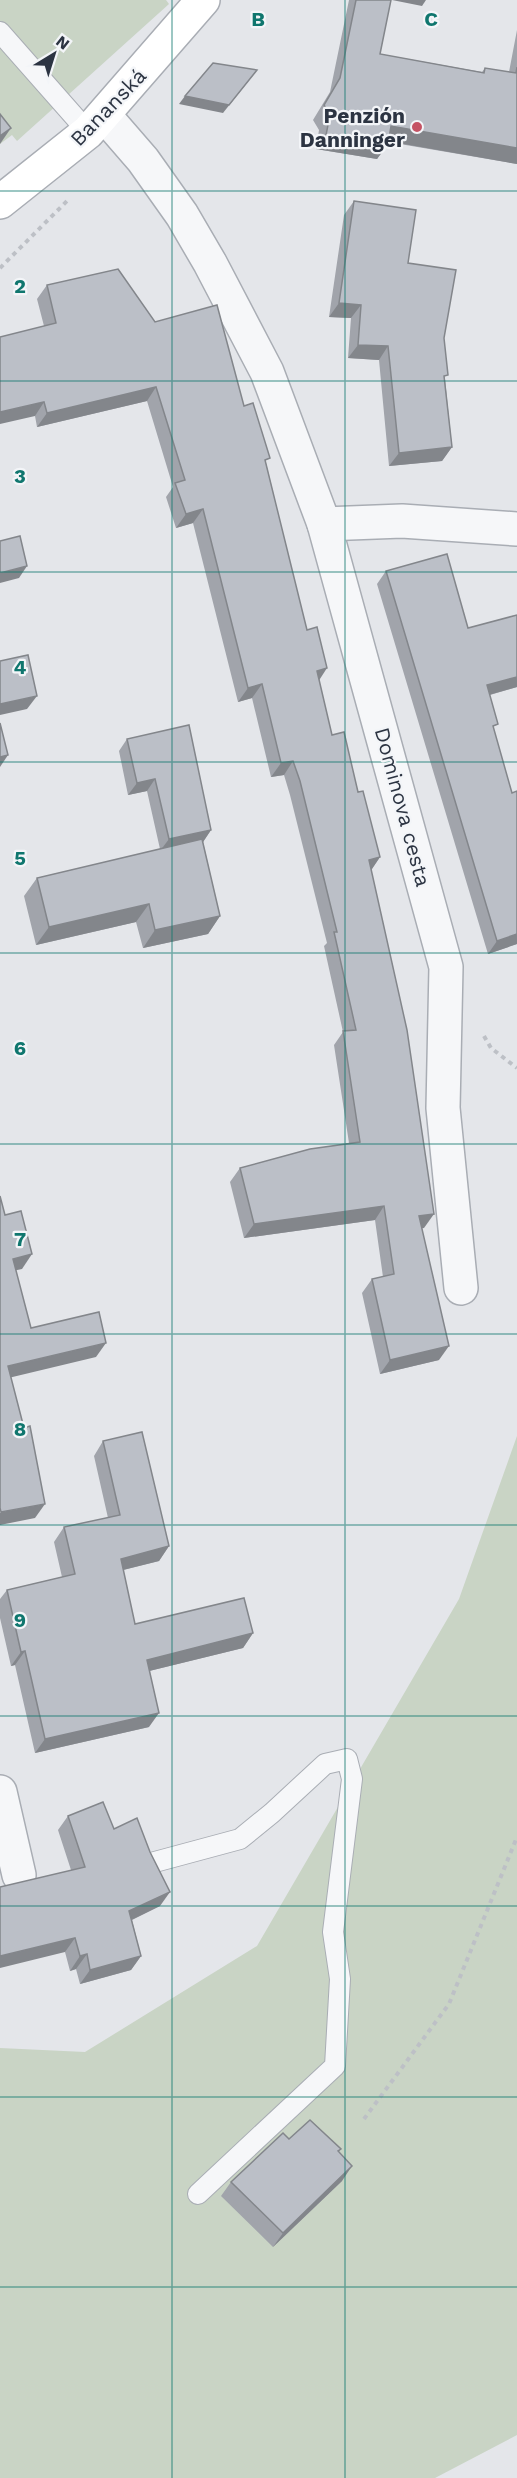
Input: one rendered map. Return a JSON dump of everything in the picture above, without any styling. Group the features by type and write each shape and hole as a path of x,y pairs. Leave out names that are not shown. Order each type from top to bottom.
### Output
{"main road":[{"name":"Bananská","path":"0,202 96,124 203,0"}],"street":[{"name":"Dominova cesta","path":"96,124 143,160 182,215 210,263 267,372 324,524 446,968 443,1108 461,1288"},
{"path":"324,524 402,521 517,530"},
{"path":"0,1792 19,1875"}],"lane":[{"path":"0,32 96,124"},
{"path":"151,1863 240,1839 325,1764 347,1759 352,1779 333,1932 340,1978 335,2066 198,2194"}],"path":[{"path":"364,2119 449,2004 517,1837"}],"green space":[{"path":"0,0 166,0 169,4 17,141 12,135 0,144"},
{"path":"517,1436 517,2435 435,2478 0,2478 0,2048 85,2052 257,1946 459,1599"}],"building":[{"path":"356,0 391,0 380,54 484,73 485,68 516,73 517,67 517,148 391,126 388,144 326,135 330,115 324,105 340,78"},
{"path":"213,63 257,70 229,105 185,96"},
{"path":"0,114 11,128 0,136"},
{"path":"354,201 416,210 408,263 456,270 444,338 448,375 444,376 452,447 399,453 388,346 358,345 361,305 339,303"},
{"path":"118,269 155,322 217,305 244,406 253,403 270,458 265,460 307,630 317,627 327,668 317,671 332,735 344,732 358,792 363,791 380,857 369,860 407,1030 434,1214 419,1216 449,1346 390,1360 372,1279 394,1274 384,1206 254,1224 240,1168 310,1149 360,1142 343,1031 356,1030 334,932 337,932 300,781 293,761 281,763 262,684 248,688 203,509 186,514 175,483 185,480 156,387 47,413 44,402 0,412 0,337 56,323 47,285"},
{"path":"20,536 27,566 0,573 0,541"},
{"path":"447,554 468,628 517,615 517,677 487,685 498,724 493,726 512,793 517,791 517,934 497,941 386,571"},
{"path":"28,655 37,696 0,704 0,661"},
{"path":"0,723 8,755 0,757"},
{"path":"189,725 211,830 169,839 155,779 137,783 127,739"},
{"path":"202,839 220,916 155,930 149,904 49,927 37,878"},
{"path":"0,1196 5,1215 21,1211 32,1254 13,1259 31,1328 99,1312 106,1343 8,1366 24,1428 30,1426 45,1504 1,1512 0,1508"},
{"path":"142,1432 169,1546 121,1559 135,1624 244,1598 253,1633 147,1660 159,1713 45,1739 25,1651 21,1652 7,1590 75,1574 64,1527 120,1515 103,1441"},
{"path":"103,1802 114,1829 137,1818 150,1852 170,1892 129,1911 141,1956 90,1970 87,1954 80,1956 75,1938 0,1956 0,1887 85,1867 68,1816"},
{"path":"310,2120 341,2149 338,2151 352,2166 283,2233 231,2182 283,2133 289,2139"}],"place":[{"name":"Penzión Danninger","path":"417,127"}]}
